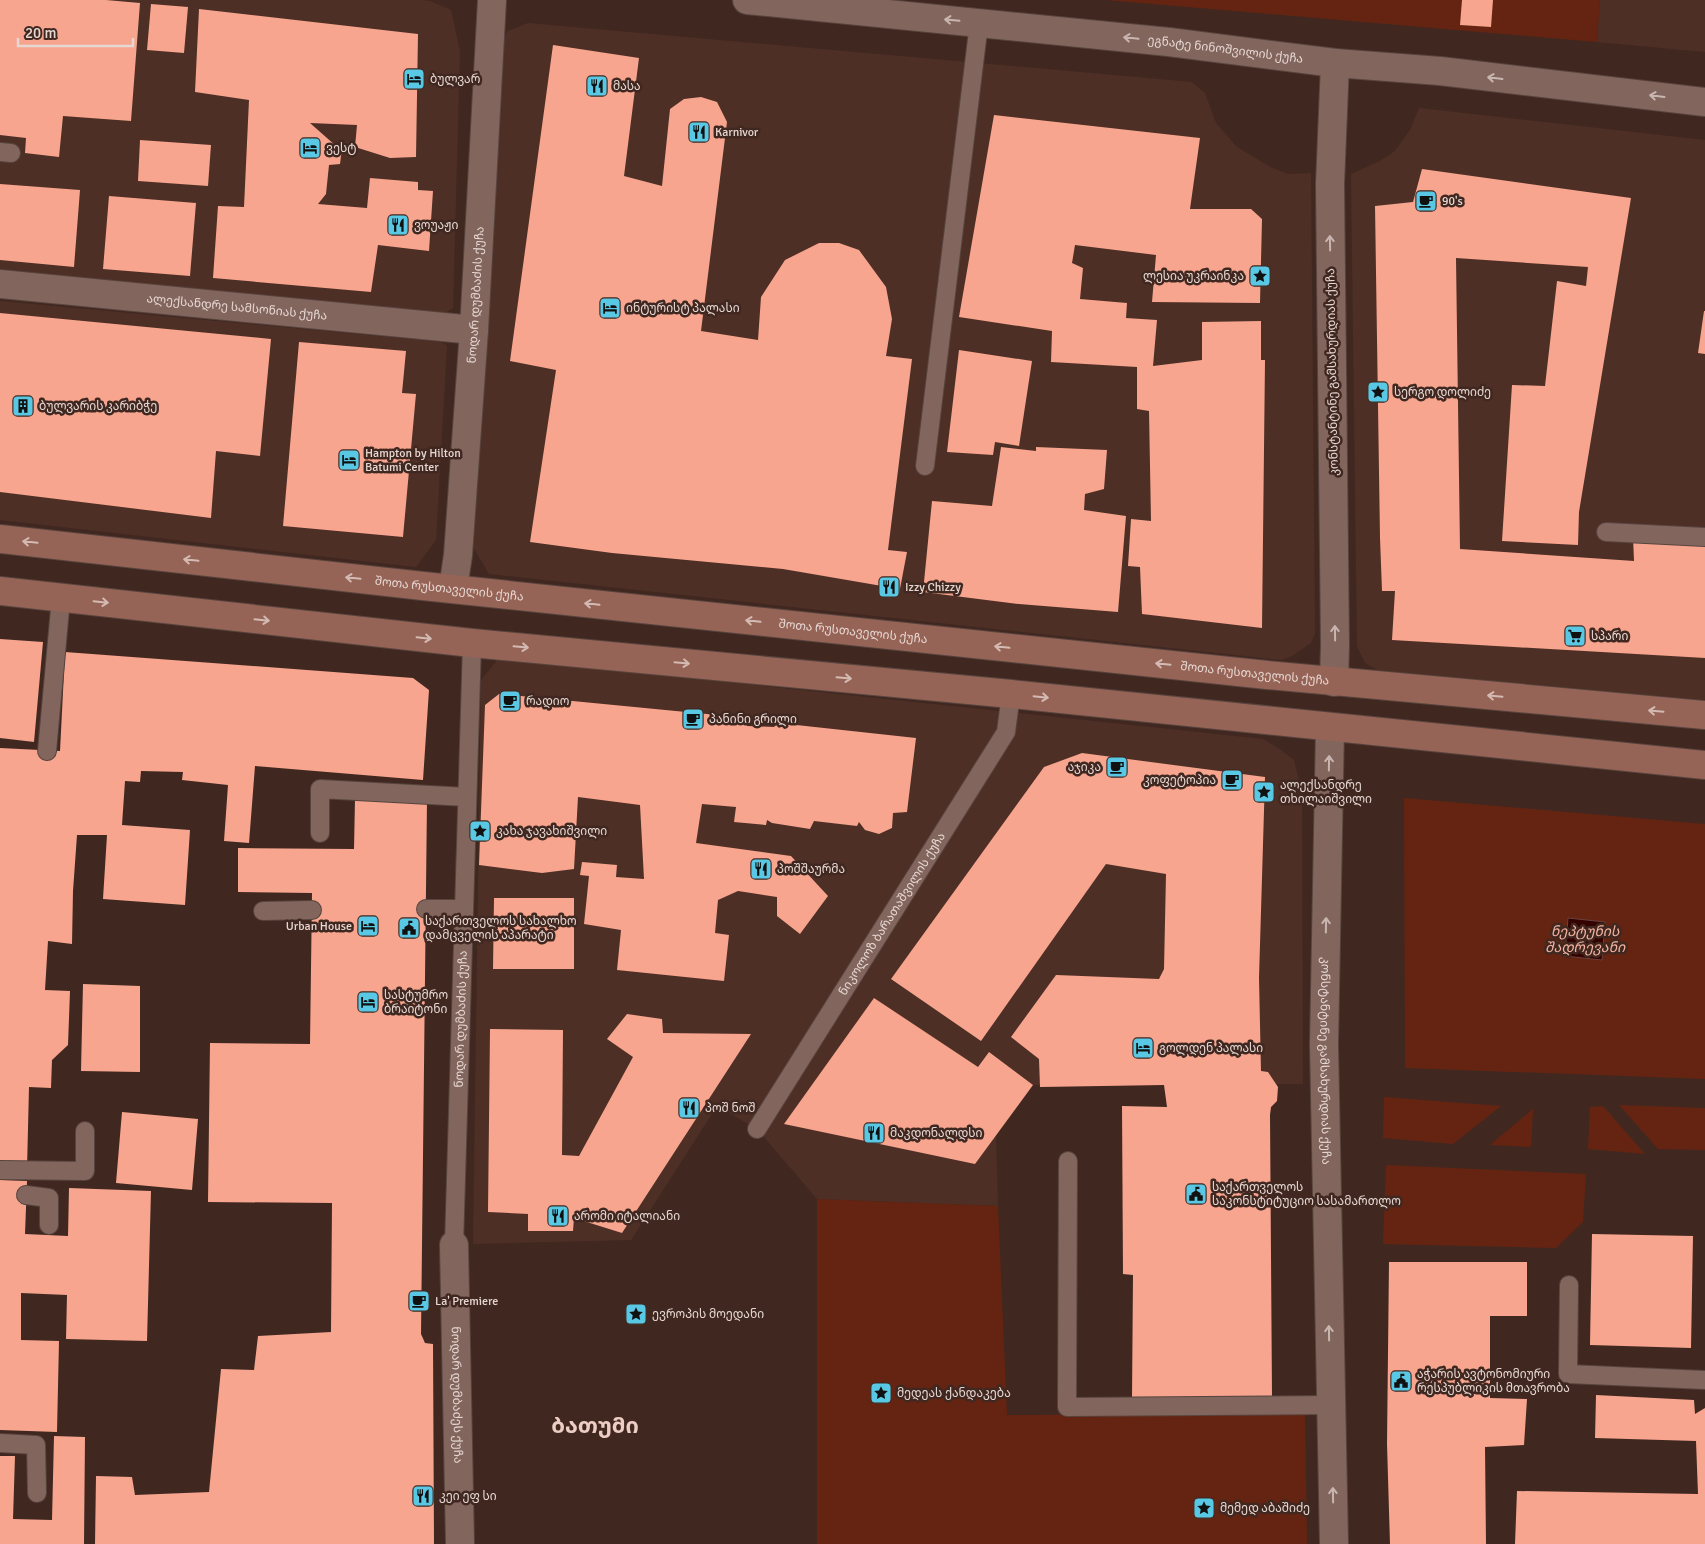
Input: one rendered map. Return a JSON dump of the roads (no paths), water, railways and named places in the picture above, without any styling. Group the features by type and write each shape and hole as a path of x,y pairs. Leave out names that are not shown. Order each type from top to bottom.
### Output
{"main road":[{"name":"შოთა რუსთაველის ქუჩა","path":"0,539 1334,682 1705,715"},
{"path":"0,591 472,643 1011,694 1705,765"}],"street":[{"name":"ნოდარ დუმბაძის ქუჩა","path":"453,589 458,555 474,330 492,0"},
{"name":"ეგნატე ნინოშვილის ქუჩა","path":"747,0 1169,42 1335,63 1440,71 1705,102"},
{"name":"კონსტანტინე გამსახურდიას ქუჩა","path":"1334,682 1330,184 1335,63"},
{"name":"ალექსანდრე სამსონიას ქუჩა","path":"0,284 474,330"},
{"name":"კონსტანტინე გამსახურდიას ქუჩა","path":"1330,727 1324,1046 1334,1544"},
{"name":"ნოდარ დუმბაძეს ქუჩა","path":"454,1245 460,1544"}],"lane":[{"path":"925,466 979,23"},
{"path":"1606,532 1705,537"},
{"path":"52,742 61,598"},
{"name":"ნოდარ დუმბაძის ქუჩა","path":"454,1245 472,643"},
{"name":"ნიკოლოზ ბარათაშვილის ქუჩა","path":"757,1129 1006,732 1011,694"},
{"path":"320,833 320,789 467,797"},
{"path":"426,909 464,909"},
{"path":"263,911 312,910"},
{"path":"0,1170 85,1171 85,1131"},
{"path":"1068,1161 1067,1406 1330,1404"},
{"path":"26,1195 48,1198 49,1225"},
{"path":"1569,1285 1568,1374 1705,1380"},
{"path":"0,1443 36,1444 37,1493"}],"water":[{"name":"ნეპტუნის შადრევანი","path":"1568,918 1605,922 1602,960 1565,956"}],"place":[{"name":"ბულვარ","path":"414,79"},
{"name":"მასა","path":"597,86"},
{"name":"Karnivor","path":"699,132"},
{"name":"ვესტ","path":"310,148"},
{"name":"90's","path":"1426,201"},
{"name":"ვოუაჟი","path":"398,225"},
{"name":"ლესია უკრაინკა","path":"1260,276"},
{"name":"ინტურისტ პალასი","path":"610,308"},
{"name":"სერგო დოლიძე","path":"1378,392"},
{"name":"ბულვარის კარიბჭე","path":"23,406"},
{"name":"Hampton by Hilton Batumi Center","path":"349,460"},
{"name":"Izzy Chizzy","path":"889,587"},
{"name":"სპარი","path":"1575,636"},
{"name":"რადიო","path":"510,701"},
{"name":"პანინი გრილი","path":"693,719"},
{"name":"აჯიკა","path":"1117,767"},
{"name":"კოფეტოპია","path":"1232,780"},
{"name":"ალექსანდრე თხილაიშვილი","path":"1264,792"},
{"name":"კახა ჯავახიშვილი","path":"480,831"},
{"name":"პოშშაურმა","path":"761,869"},
{"name":"Urban House","path":"368,926"},
{"name":"საქართველოს სახალხო დამცველის აპარატი","path":"409,928"},
{"name":"სასტუმრო ბრაიტონი","path":"368,1002"},
{"name":"გოლდენ პალასი","path":"1143,1048"},
{"name":"პოშ ნოშ","path":"689,1108"},
{"name":"მაკდონალდსი","path":"874,1133"},
{"name":"საქართველოს საკონსტიტუციო სასამართლო","path":"1196,1194"},
{"name":"არომი იტალიანი","path":"558,1216"},
{"name":"La' Premiere","path":"419,1301"},
{"name":"ევროპის მოედანი","path":"636,1314"},
{"name":"აჭარის ავტონომიური რესპუბლიკის მთავრობა","path":"1401,1381"},
{"name":"მედეას ქანდაკება","path":"881,1393"},
{"name":"კეი ეფ სი","path":"423,1496"},
{"name":"მემედ აბაშიძე","path":"1204,1508"}],"district":[{"name":"ბათუმი","path":"595,1425"}]}
